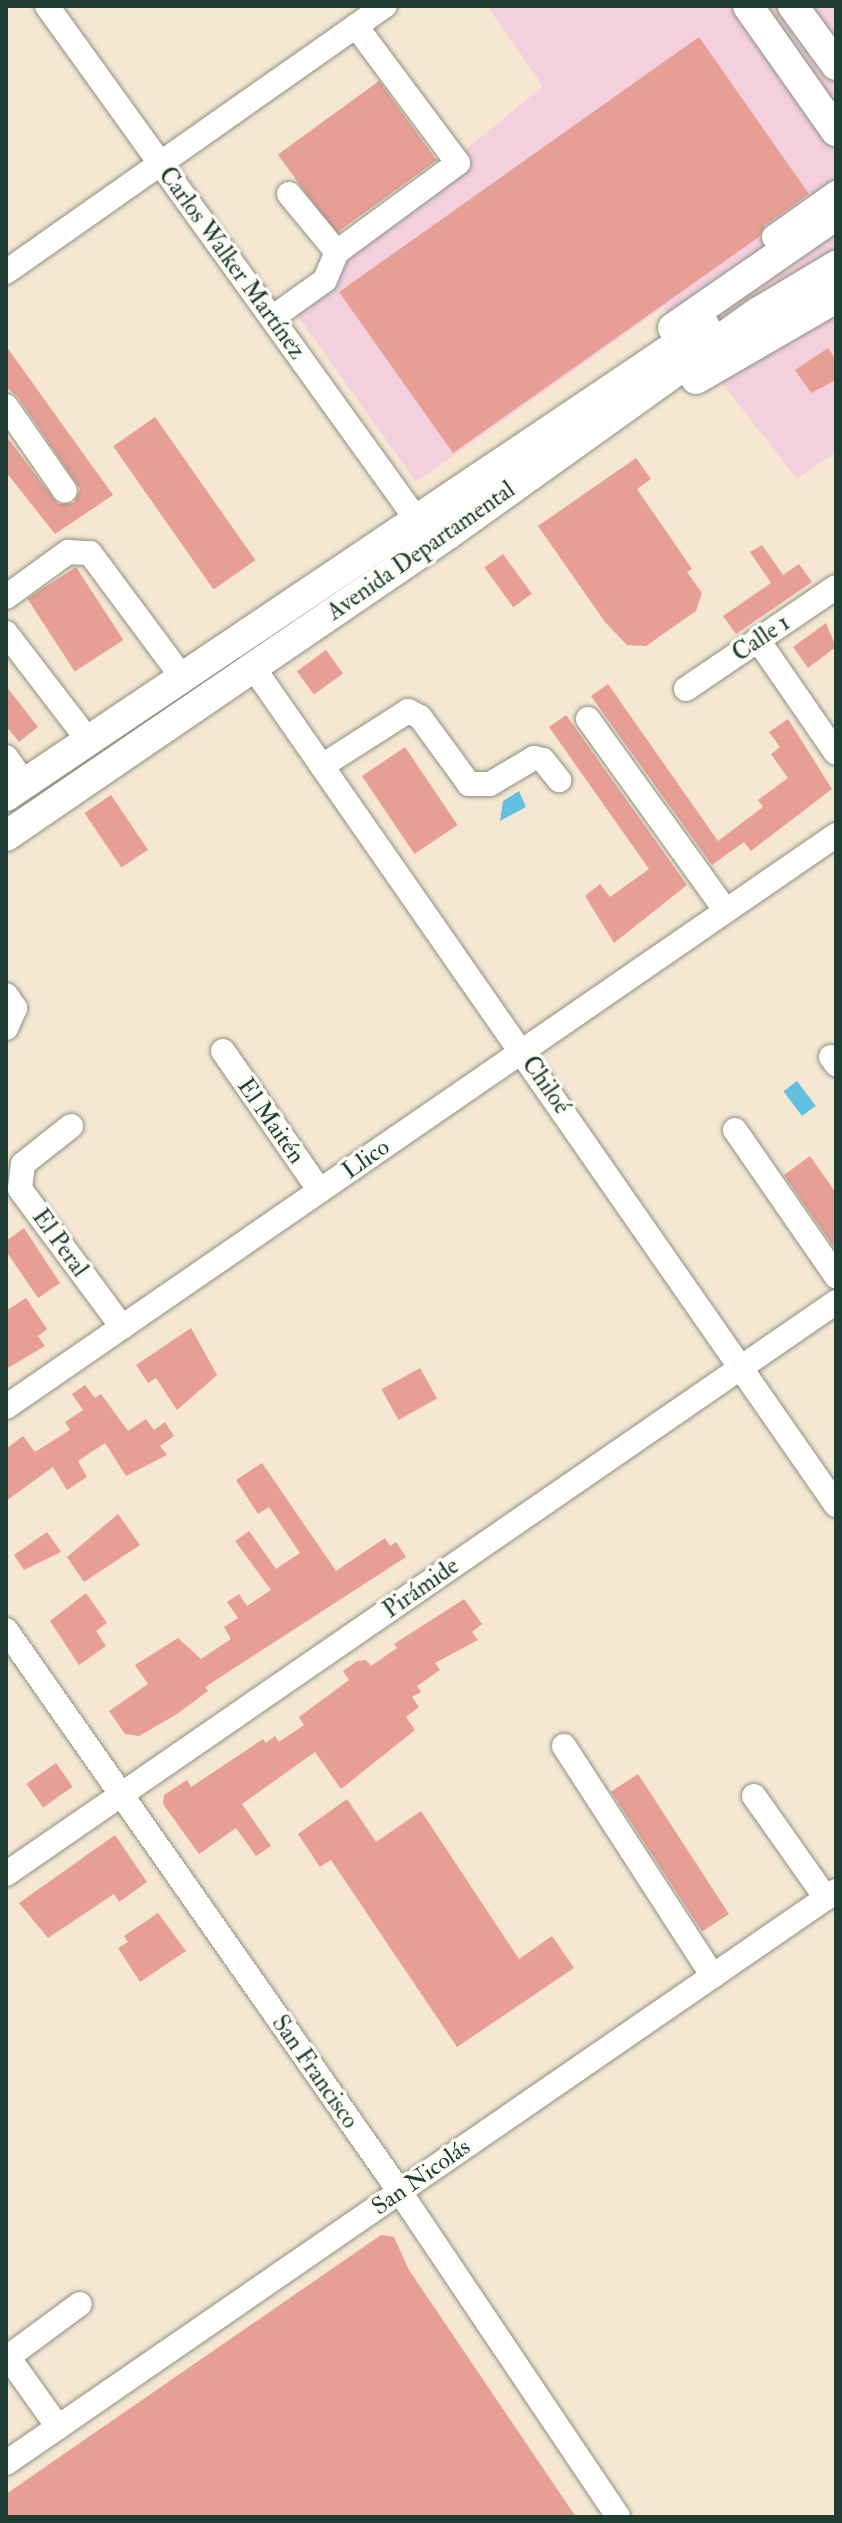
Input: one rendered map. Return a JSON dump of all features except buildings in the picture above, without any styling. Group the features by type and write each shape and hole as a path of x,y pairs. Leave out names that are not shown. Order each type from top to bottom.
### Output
{"main road":[{"path":"748,6 836,131"},
{"path":"793,6 831,49"},
{"path":"444,503 519,434 836,215"},
{"name":"Avenida Departamental","path":"15,790 787,270 836,244"},
{"name":"Avenida Departamental","path":"6,836 447,535 759,312 836,266"},
{"path":"447,535 538,483 780,327 836,298"}],"street":[{"name":"Carlos Walker Martínez","path":"47,6 417,520"},
{"path":"6,272 385,6"},
{"path":"272,318 325,280 337,252 458,163 356,26"},
{"path":"774,237 836,193"},
{"path":"289,194 337,252"},
{"path":"6,406 65,491"},
{"path":"6,597 68,552 90,553 183,678"},
{"name":"Calle 1","path":"686,689 836,587"},
{"path":"6,633 89,741"},
{"path":"758,640 836,753"},
{"name":"Chiloé","path":"253,667 836,1505"},
{"path":"322,766 408,711 420,717 469,784 490,784 534,758 543,760 559,780"},
{"path":"588,719 726,911"},
{"path":"6,757 15,790"},
{"name":"Llico","path":"6,1407 726,911 834,840"},
{"path":"6,995 15,1008 6,1028"},
{"name":"El Maitén","path":"223,1051 320,1191"},
{"name":"El Peral","path":"71,1126 23,1164 20,1189 122,1327"},
{"path":"735,1130 836,1276"},
{"name":"Pirámide","path":"6,1874 741,1367 833,1311"},
{"name":"San Francisco","path":"6,1630 400,2192 618,2517"},
{"path":"564,1746 713,1976"},
{"path":"754,1796 831,1894"},
{"name":"San Nicolás","path":"6,2463 831,1894"},
{"path":"58,2427 7,2356 80,2304"}],"shaded area":[{"path":"487,6 836,6 836,452 797,479 663,307 416,482 286,299 543,86"}],"water":[{"path":"519,791 526,807 500,821 503,801"},
{"path":"797,1081 816,1106 802,1116 783,1091"}]}
